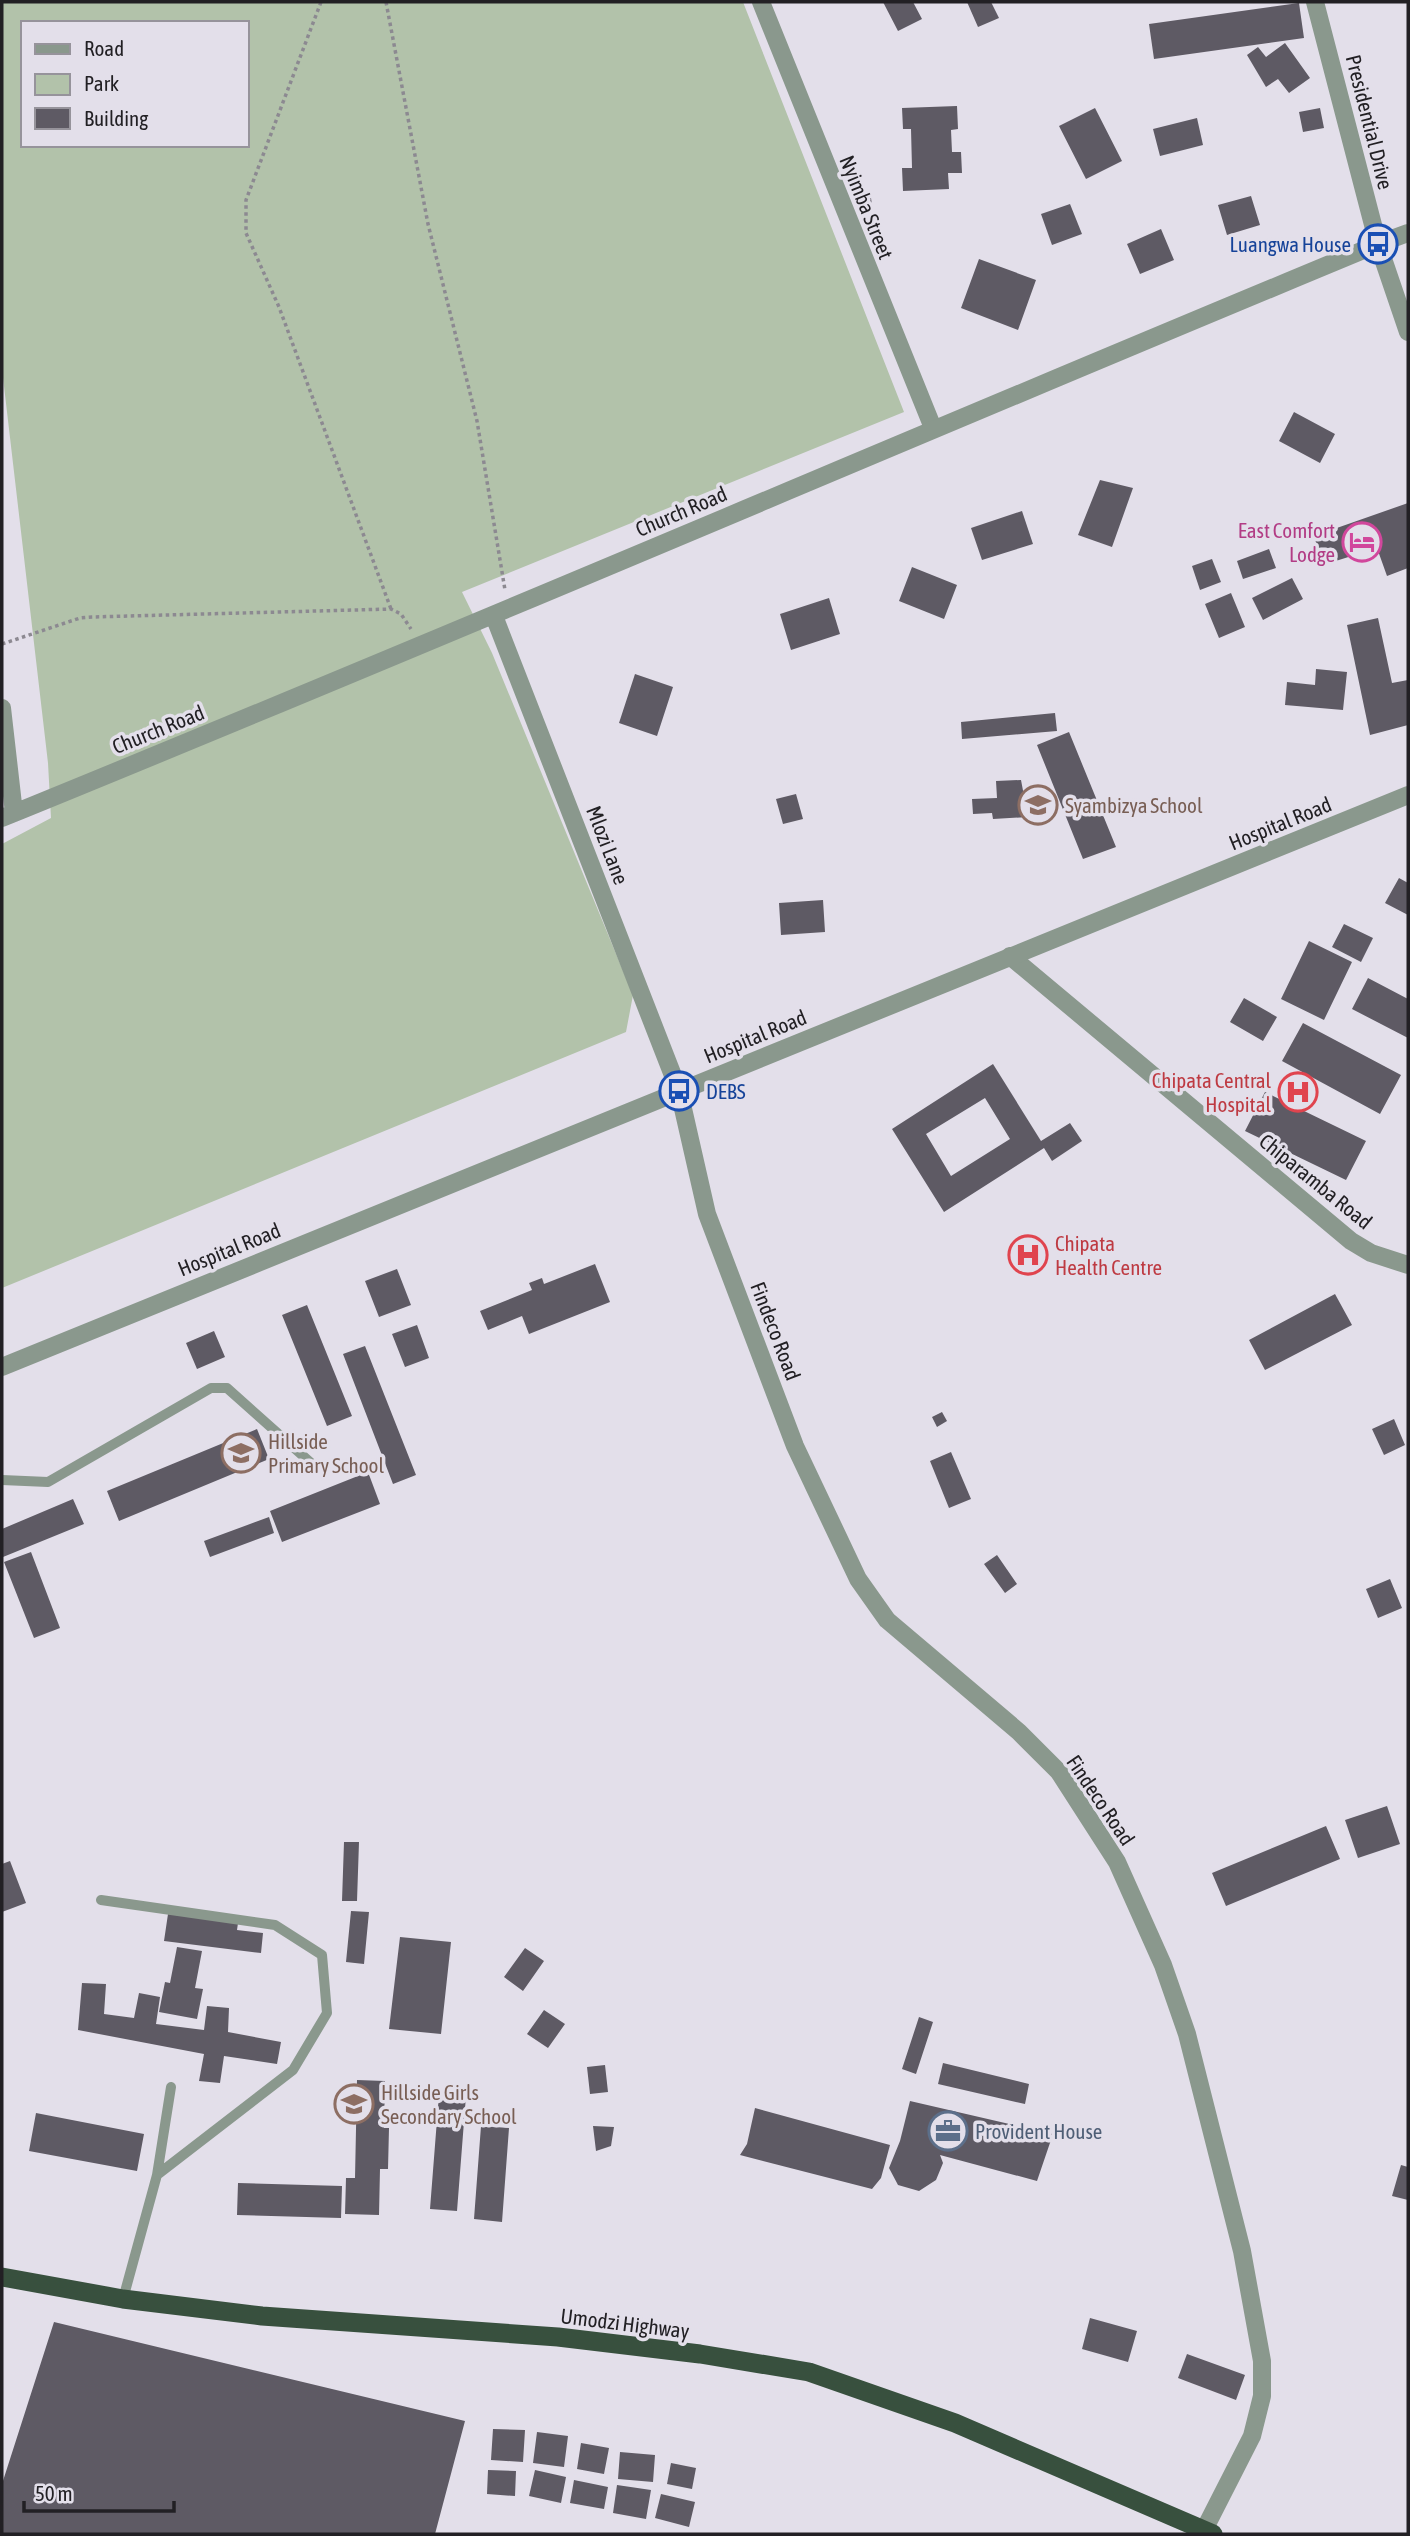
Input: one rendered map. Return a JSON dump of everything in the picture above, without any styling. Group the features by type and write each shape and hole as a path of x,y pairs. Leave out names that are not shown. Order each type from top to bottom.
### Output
{"highway":[{"name":"Umodzi Highway","path":"2,2277 123,2299 262,2316 558,2337 700,2354 809,2372 955,2423 1206,2533"}],"street":[{"name":"Nyimba Street","path":"761,2 933,428"},
{"name":"Presidential Drive","path":"1315,2 1378,244 1408,332"},
{"name":"Church Road","path":"8,815 501,613 933,428 1408,233"},
{"name":"Mlozi Lane","path":"501,613 680,1091"},
{"path":"2,708 8,815"},
{"name":"Hospital Road","path":"2,1367 1408,795"},
{"name":"Chiparamba Road","path":"1010,956 1351,1241 1371,1253 1408,1265"},
{"name":"Findeco Road","path":"680,1091 707,1214 796,1446 858,1579 887,1620 1019,1732 1059,1772 1117,1862 1163,1965 1187,2034 1239,2238 1262,2361 1262,2396 1252,2436 1206,2533"}],"lane":[{"path":"2,1480 48,1482 211,1388 218,1387 226,1388 311,1463"},
{"path":"101,1900 275,1925 322,1955 327,2013 293,2070 157,2175"},
{"path":"123,2299 157,2175 171,2087"}],"path":[{"path":"321,2 246,200 246,233 279,307 391,609"},
{"path":"386,2 428,224 477,421 501,613"},
{"path":"2,644 80,618 391,609 401,614 422,645"}],"green space":[{"path":"2,2 743,2 904,412 462,592 492,653 633,995 626,1032 2,1288 2,844 51,818 48,763 2,369"}],"building":[{"path":"883,2 913,2 922,19 898,31"},
{"path":"967,2 991,2 999,18 978,27"},
{"path":"1299,3 1304,38 1154,59 1149,24"},
{"path":"1285,43 1310,78 1289,93 1278,79 1266,87 1247,55 1258,47 1266,57"},
{"path":"957,106 958,129 951,130 952,152 961,152 962,173 948,173 949,189 903,191 902,168 912,168 911,129 903,129 902,108"},
{"path":"1095,108 1122,161 1086,179 1059,126"},
{"path":"1320,108 1324,128 1303,132 1299,112"},
{"path":"1197,118 1203,145 1160,156 1153,129"},
{"path":"1251,196 1260,225 1227,235 1218,205"},
{"path":"871,198 873,212 859,215 856,202"},
{"path":"1070,204 1082,234 1052,245 1041,214"},
{"path":"1161,229 1174,260 1140,274 1127,244"},
{"path":"979,259 1036,280 1018,330 961,308"},
{"path":"1294,412 1335,434 1320,463 1279,441"},
{"path":"1100,480 1133,488 1112,547 1078,535"},
{"name":"East Comfort Lodge","path":"1408,503 1408,568 1387,576 1377,548 1323,565 1314,536"},
{"path":"1022,511 1033,544 982,560 971,528"},
{"path":"1269,549 1276,568 1243,579 1237,561"},
{"path":"1212,559 1221,582 1200,590 1192,566"},
{"path":"912,567 957,585 944,619 899,601"},
{"path":"1292,578 1303,599 1263,620 1252,598"},
{"path":"1231,593 1245,627 1219,638 1205,604"},
{"path":"829,598 840,634 791,650 780,614"},
{"path":"1378,618 1392,683 1408,680 1408,725 1370,735 1347,625"},
{"path":"1316,669 1347,672 1343,710 1285,705 1287,682 1315,685"},
{"path":"635,674 673,687 657,736 619,723"},
{"path":"1055,713 1057,731 962,739 961,722"},
{"path":"1069,732 1116,847 1083,859 1037,745"},
{"path":"1021,780 1028,817 993,819 992,813 973,814 972,799 997,798 996,781"},
{"path":"796,794 803,819 783,824 776,799"},
{"path":"1399,878 1408,883 1408,915 1385,903"},
{"path":"823,900 825,932 781,935 779,903"},
{"path":"1344,924 1373,938 1361,962 1332,947"},
{"path":"1309,941 1352,962 1324,1020 1281,999"},
{"path":"1368,978 1408,999 1408,1038 1352,1009"},
{"path":"1244,998 1277,1017 1263,1041 1230,1022"},
{"path":"1303,1023 1401,1075 1380,1114 1282,1061"},
{"path":"993,1064 1041,1141 1070,1123 1082,1141 1052,1161 1044,1148 944,1212 892,1129","holes":["985,1098 1010,1139 951,1176 926,1134"]},
{"path":"1265,1092 1366,1141 1346,1180 1245,1131"},
{"path":"595,1264 610,1302 529,1334 522,1316 488,1330 480,1311 532,1290 529,1283 542,1278 544,1284"},
{"path":"397,1269 411,1305 379,1317 365,1281"},
{"path":"1335,1294 1352,1325 1265,1370 1249,1340"},
{"path":"307,1305 352,1416 327,1426 282,1315"},
{"path":"417,1325 429,1358 405,1367 392,1334"},
{"path":"214,1331 225,1357 197,1369 186,1343"},
{"path":"365,1346 416,1475 393,1484 343,1354"},
{"path":"942,1412 947,1421 937,1427 932,1417"},
{"path":"1394,1419 1405,1445 1384,1455 1372,1429"},
{"path":"257,1429 269,1459 119,1521 107,1491"},
{"path":"951,1452 971,1499 949,1508 930,1461"},
{"path":"368,1472 380,1504 282,1542 270,1511"},
{"path":"73,1499 84,1524 3,1557 2,1529"},
{"path":"269,1517 274,1533 210,1557 204,1541"},
{"path":"31,1552 60,1628 34,1638 4,1562"},
{"path":"997,1555 1017,1584 1005,1593 984,1564"},
{"path":"1390,1579 1402,1608 1378,1618 1366,1589"},
{"path":"1387,1806 1400,1844 1358,1858 1345,1820"},
{"path":"1326,1826 1340,1859 1226,1906 1212,1873"},
{"path":"344,1842 359,1842 357,1901 342,1901"},
{"path":"10,1861 26,1903 2,1912 2,1864"},
{"path":"351,1911 369,1912 364,1964 346,1962"},
{"path":"168,1914 238,1923 237,1930 263,1933 261,1953 164,1941"},
{"path":"400,1937 451,1942 441,2034 389,2029"},
{"path":"177,1947 202,1951 195,1988 203,1989 197,2019 159,2012 165,1982 170,1983"},
{"path":"525,1948 544,1961 523,1991 504,1977"},
{"path":"82,1983 106,1984 104,2014 134,2018 139,1993 160,1997 156,2024 204,2030 207,2006 229,2008 228,2032 281,2042 277,2064 224,2056 220,2083 199,2081 204,2054 78,2030"},
{"path":"544,2010 565,2024 548,2048 527,2034"},
{"path":"919,2017 933,2022 916,2074 902,2069"},
{"path":"943,2063 1029,2084 1025,2104 938,2084"},
{"path":"605,2065 608,2092 590,2094 587,2067"},
{"path":"357,2080 385,2081 384,2128 389,2128 388,2169 380,2169 379,2215 345,2214 346,2178 355,2178"},
{"path":"439,2094 466,2096 457,2211 430,2209"},
{"path":"910,2101 1053,2134 1037,2181 940,2155 943,2163 936,2180 919,2191 898,2185 889,2168 900,2141"},
{"path":"755,2108 890,2145 881,2178 872,2189 740,2155 747,2144"},
{"path":"36,2113 144,2134 137,2171 29,2151"},
{"path":"481,2126 509,2128 502,2222 474,2219"},
{"path":"593,2126 614,2127 611,2146 596,2151"},
{"path":"1401,2165 1408,2167 1408,2200 1392,2196"},
{"path":"238,2183 342,2186 341,2218 237,2215"},
{"path":"1090,2318 1137,2331 1128,2362 1082,2349"},
{"path":"54,2322 465,2421 435,2534 2,2534 2,2484"},
{"path":"1187,2354 1245,2375 1236,2400 1178,2378"},
{"path":"493,2429 525,2430 523,2462 491,2460"},
{"path":"537,2432 568,2436 564,2467 533,2463"},
{"path":"581,2443 609,2448 604,2474 577,2469"},
{"path":"620,2452 655,2455 653,2482 618,2479"},
{"path":"671,2463 696,2468 692,2489 667,2484"},
{"path":"488,2470 516,2471 515,2496 487,2494"},
{"path":"535,2470 566,2477 561,2503 529,2496"},
{"path":"574,2480 608,2487 604,2509 570,2503"},
{"path":"617,2485 651,2490 646,2519 613,2513"},
{"path":"661,2494 695,2502 689,2527 655,2518"}],"place":[{"name":"Luangwa House","path":"1378,244"},
{"name":"East Comfort Lodge","path":"1362,542"},
{"name":"Syambizya School","path":"1038,805"},
{"name":"DEBS","path":"679,1091"},
{"name":"Chipata Central Hospital","path":"1298,1092"},
{"name":"Chipata Health Centre","path":"1028,1255"},
{"name":"Hillside Primary School","path":"241,1453"},
{"name":"Hillside Girls Secondary School","path":"354,2104"},
{"name":"Provident House","path":"948,2131"}]}
